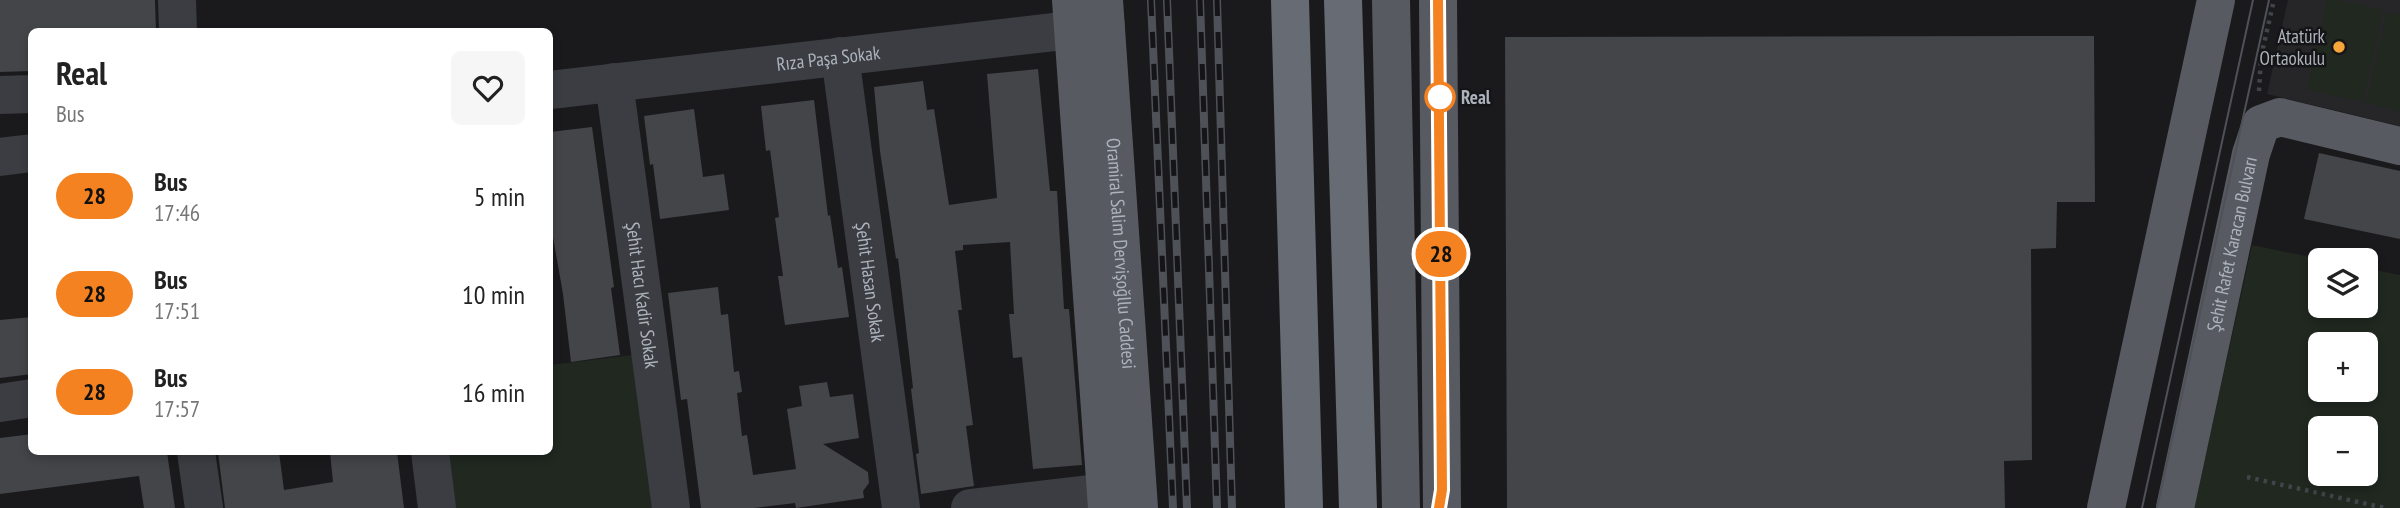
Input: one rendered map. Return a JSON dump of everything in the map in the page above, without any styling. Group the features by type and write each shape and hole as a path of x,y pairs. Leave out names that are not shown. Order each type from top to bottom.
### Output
{"highway":[{"path":"1290,0 1304,508"},
{"path":"1343,0 1358,508"}],"main road":[{"path":"1391,0 1401,508"},
{"path":"1438,0 1441,502"},
{"path":"2106,508 2216,0"},
{"name":"Oramiral Salim Dervişoğllu Caddesi","path":"1089,14 1117,503"},
{"name":"Şehit Rafet Karacan Bulvarı","path":"2175,508 2251,154 2260,124 2280,117 2400,146"}],"street":[{"path":"177,0 178,28"},
{"name":"Rıza Paşa Sokak","path":"553,90 840,56 1089,14"},
{"name":"Şehit Hasan Sokak","path":"840,56 901,508"},
{"name":"Şehit Hacı Kadir Sokak","path":"614,82 671,508"},
{"path":"0,95 28,94"},
{"path":"0,157 28,154"},
{"path":"0,403 28,399"},
{"path":"196,455 204,508"},
{"path":"430,455 437,508"},
{"path":"970,508 1117,503"}],"path":[{"path":"2259,96 2261,57 2274,0"},
{"path":"2247,477 2385,508"}],"shaded area":[{"name":"Atatürk Ortaokulu","path":"2288,0 2400,0 2400,126 2267,94"},
{"path":"2327,0 2383,10 2363,102 2307,90"},
{"path":"2387,12 2400,15 2400,111 2366,103"},
{"path":"2252,245 2308,256 2308,318 2378,318 2378,270 2400,275 2400,508 2194,508"},
{"path":"641,354 659,508 450,508 443,455 553,455 553,365"}],"building":[{"path":"0,0 155,0 156,28 28,28 28,71 0,72"},
{"path":"2094,36 2095,202 2057,202 2056,248 2031,249 2032,460 2004,461 2005,508 1507,508 1505,37"},
{"path":"1038,69 1050,191 1057,191 1064,309 1069,309 1082,465 1033,469 1022,357 1013,358 1009,314 1014,314 1010,242 963,245 963,250 955,251 962,310 958,310 973,425 966,426 974,486 921,494 913,388 898,258 896,259 880,151 874,87 923,81 927,110 934,109 949,205 997,198 987,74"},
{"path":"814,100 828,216 830,215 838,268 842,267 849,317 785,325 778,276 783,276 775,218 779,217 770,150 766,151 761,106"},
{"path":"694,109 703,177 724,174 729,210 660,219 644,116"},
{"path":"592,127 614,287 611,288 620,355 571,362 553,237 553,132"},
{"path":"2319,153 2400,171 2400,239 2304,219"},
{"path":"718,287 721,315 728,314 734,372 739,371 742,392 737,393 742,436 747,435 753,475 796,469 787,409 802,406 799,386 827,382 830,397 853,394 859,438 823,444 868,472 869,483 863,491 864,498 796,508 795,503 754,508 701,508 687,399 681,400 668,293"},
{"path":"28,317 28,374 0,378 0,320"},
{"path":"28,434 28,455 167,455 175,508 144,508 139,476 0,494 0,438"},
{"path":"218,455 279,455 284,490 333,482 330,455 397,455 404,508 225,508"}],"tram line":[{"path":"2142,508 2253,0"},
{"path":"2157,508 2269,0"}],"railway":[{"path":"1151,0 1173,508"},
{"path":"1167,0 1187,508"},
{"path":"1200,0 1217,508"},
{"path":"1217,0 1232,508"}],"bus line":[{"name":"28","path":"1438,0 1442,490 1439,508"}],"place":[{"name":"Atatürk Ortaokulu","path":"2339,47"},
{"name":"Real","path":"1440,97"}]}
